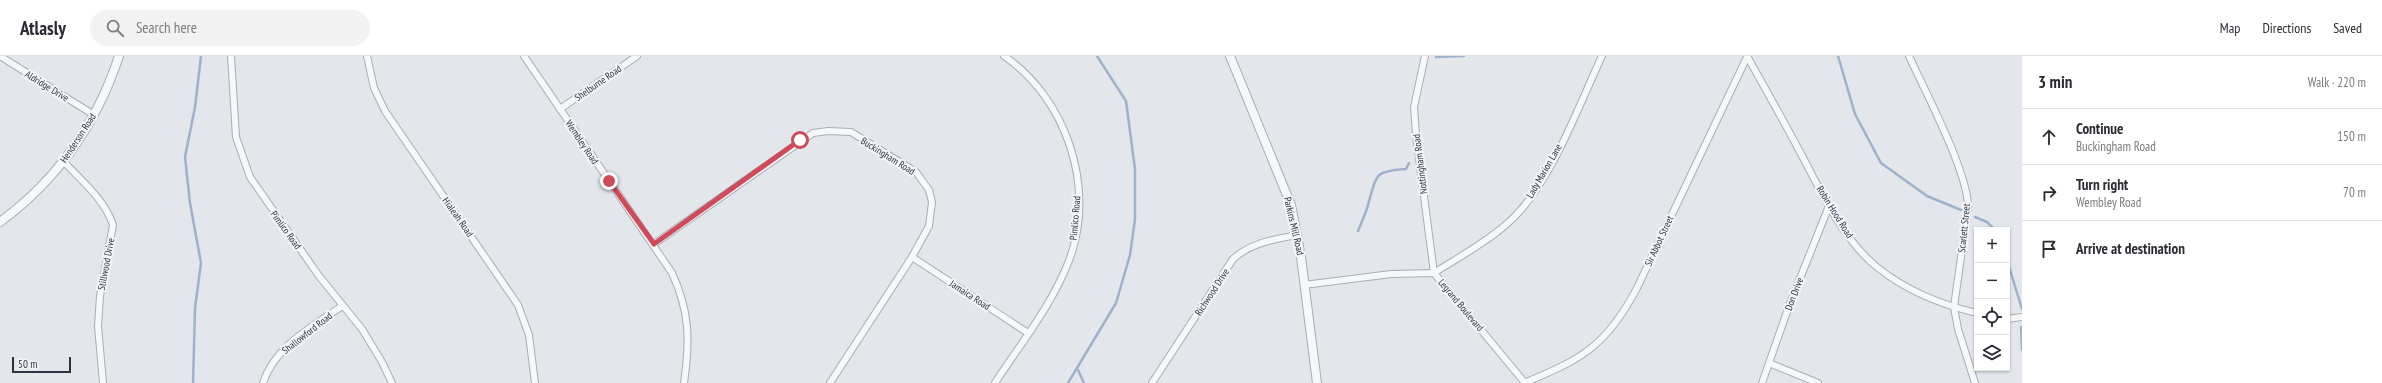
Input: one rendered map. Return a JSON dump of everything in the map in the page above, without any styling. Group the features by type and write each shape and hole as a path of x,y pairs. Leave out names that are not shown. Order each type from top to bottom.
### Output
{"street":[{"name":"Aldridge Drive","path":"0,56 94,115"},
{"name":"Henderson Road","path":"0,222 27,199 64,162 94,115 112,76 119,56"},
{"name":"Pimlico Road","path":"231,56 236,137 250,177 342,306 371,343 392,383"},
{"name":"Hialeah Road","path":"367,56 374,88 385,111 518,305 529,335 535,383"},
{"name":"Wembley Road","path":"524,56 654,244 672,273 680,291 687,314 689,329 684,383"},
{"name":"Shelburne Road","path":"560,109 636,56"},
{"name":"Pimlico Road","path":"995,383 1059,284 1070,257 1078,208 1078,182 1072,153 1049,102 1024,70 1004,56"},
{"name":"Parkins Mill Road","path":"1230,56 1278,170 1291,205 1297,235 1317,383"},
{"name":"Nottingham Road","path":"1425,56 1414,107 1416,135 1434,273"},
{"name":"Lady Marion Lane","path":"1434,273 1492,236 1521,210 1538,186 1552,160 1602,56"},
{"name":"Robin Hood Road","path":"1747,56 1829,206 1851,238 1877,267 1916,291 1954,307 1974,312"},
{"name":"Sir Abbot Street","path":"1524,383 1566,366 1584,355 1598,343 1617,322 1636,288 1747,56"},
{"name":"Scarlett Street","path":"1910,56 1950,146 1967,194 1968,208 1954,307 1958,329 1975,383"},
{"name":"Buckingham Road","path":"654,244 800,140 813,133 841,131 851,132 908,166 923,181 932,202 932,215 929,226 912,257 830,383"},
{"name":"Stillwood Drive","path":"64,162 101,203 113,225 100,296 98,326 98,349 103,383"},
{"name":"Don Drive","path":"1762,383 1789,306 1829,206"},
{"name":"Richwood Drive","path":"1152,383 1233,259 1243,250 1254,244 1297,235"},
{"name":"Jamaica Road","path":"912,257 1028,333"},
{"name":"Legrand Boulevard","path":"1304,285 1391,274 1434,273 1524,383"},
{"name":"Shallowford Road","path":"263,383 270,364 284,348 342,306"},
{"path":"2010,319 2022,317"},
{"path":"1769,363 1818,383"}],"waterway":[{"path":"193,383 195,308 201,263 190,203 185,157 195,107 201,56"},
{"path":"1068,383 1116,303 1130,255 1135,219 1135,169 1126,101 1097,56"},
{"path":"1436,57 1464,56"},
{"path":"1838,56 1855,114 1881,163 1927,196 1961,210"},
{"path":"1358,231 1376,180 1379,176 1388,171 1406,169 1409,163"},
{"path":"1975,217 1987,222 1992,227"},
{"path":"2008,263 2022,309"},
{"path":"2021,327 2022,350"},
{"path":"1078,370 1084,383"}],"route":[{"path":"609,181 654,244 800,140"}]}
